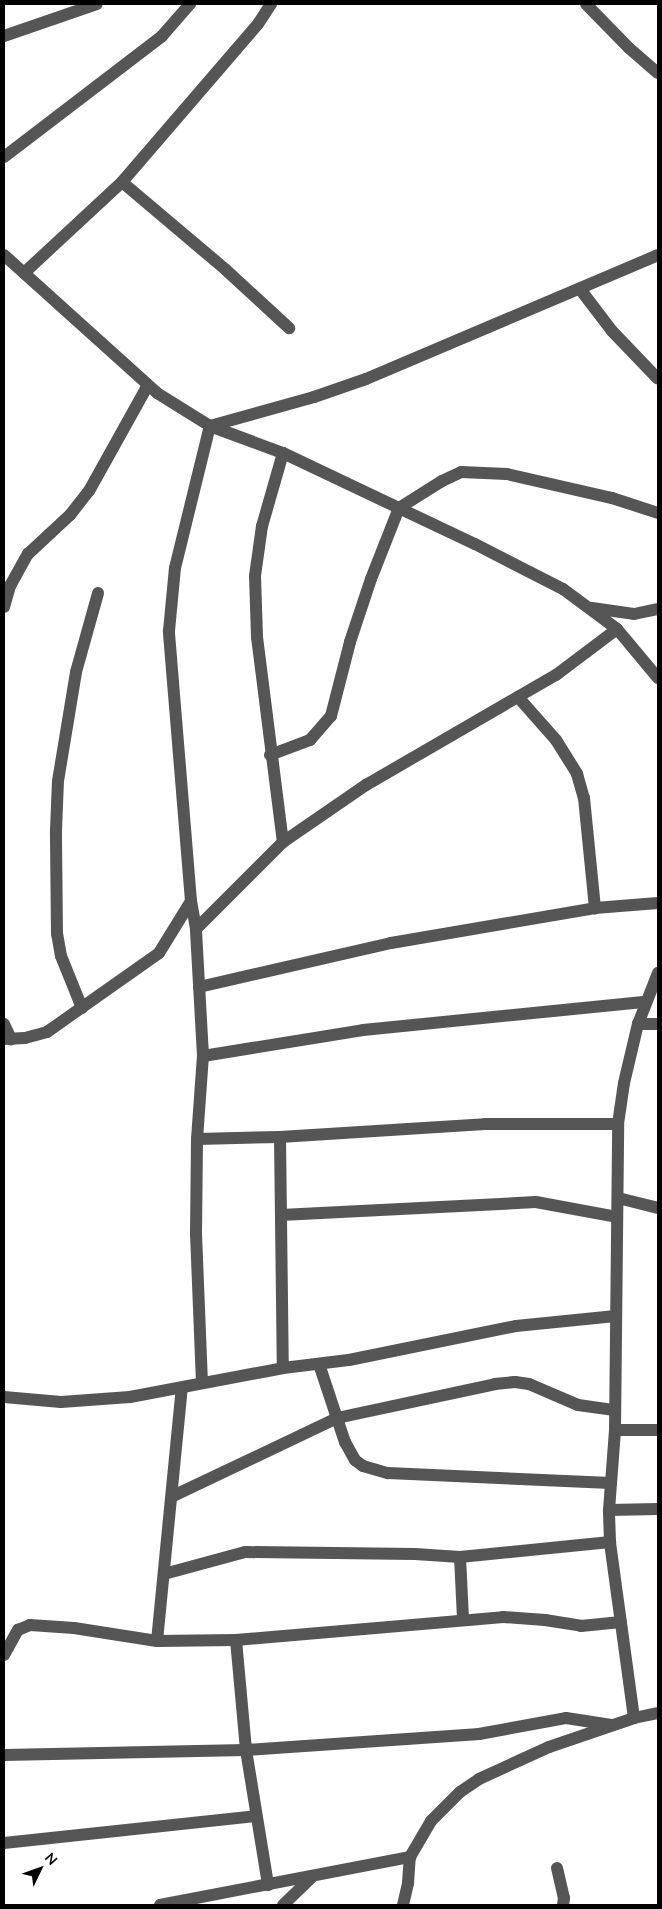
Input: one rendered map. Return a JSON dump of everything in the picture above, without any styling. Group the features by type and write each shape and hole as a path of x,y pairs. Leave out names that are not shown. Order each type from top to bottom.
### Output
{"street":[{"path":"4,36 97,4"},
{"path":"4,157 162,36 190,4"},
{"path":"24,273 122,182 258,24 272,4"},
{"path":"586,4 629,48 658,73"},
{"path":"122,182 244,286 289,328"},
{"path":"4,255 158,393 210,426 282,453 399,508 563,590 591,608 618,629 658,678"},
{"path":"210,426 314,397 366,379 658,255"},
{"path":"580,289 612,331 658,379"},
{"path":"4,607 10,586 28,554 70,514 89,491 148,384"},
{"path":"202,1383 196,1235 197,1138 204,1056 196,929 191,902 169,631 175,568 210,426"},
{"path":"282,453 262,526 256,576 257,637 270,755 283,842"},
{"path":"270,755 310,740 331,716 350,642 370,579 399,508 442,481 461,472 507,474 612,498 658,514"},
{"path":"82,1008 61,956 57,934 56,830 58,781 76,672 98,593"},
{"path":"591,608 634,614 658,609"},
{"path":"196,929 283,842 366,784 556,676 618,629"},
{"path":"518,697 556,740 577,774 586,814 595,908"},
{"path":"4,1024 7,1039 47,1032 158,953 191,902"},
{"path":"199,987 391,943 595,908 658,903"},
{"path":"634,1718 610,1542 609,1510 615,1430 618,1124 624,1083 638,1024 658,973"},
{"path":"204,1056 363,1030 646,1002"},
{"path":"638,1024 658,1024"},
{"path":"197,1138 280,1138 485,1124 618,1124"},
{"path":"280,1138 283,1368"},
{"path":"618,1198 658,1208"},
{"path":"281,1215 536,1202 617,1217"},
{"path":"4,1397 61,1402 130,1397 283,1368 318,1364 516,1326 616,1316"},
{"path":"318,1364 345,1442 355,1460 363,1466 376,1471 611,1482"},
{"path":"173,1496 337,1418 494,1384 515,1382 529,1384 578,1405 615,1410"},
{"path":"157,1641 173,1496 182,1388"},
{"path":"615,1430 658,1430"},
{"path":"609,1510 658,1508"},
{"path":"164,1574 245,1552 415,1554 460,1557 610,1542"},
{"path":"460,1557 463,1619"},
{"path":"4,1654 18,1630 30,1625 74,1628 157,1641 236,1640 463,1619 513,1617 581,1626 621,1622"},
{"path":"236,1640 246,1750 268,1886"},
{"path":"403,1905 408,1883 410,1857 431,1821 460,1792 479,1779 548,1747 611,1725 658,1713"},
{"path":"4,1755 246,1750 479,1734 566,1718 611,1725"},
{"path":"4,1843 256,1816"},
{"path":"160,1905 268,1886 410,1857"},
{"path":"557,1868 564,1898 563,1905"},
{"path":"283,1905 312,1877"}]}
